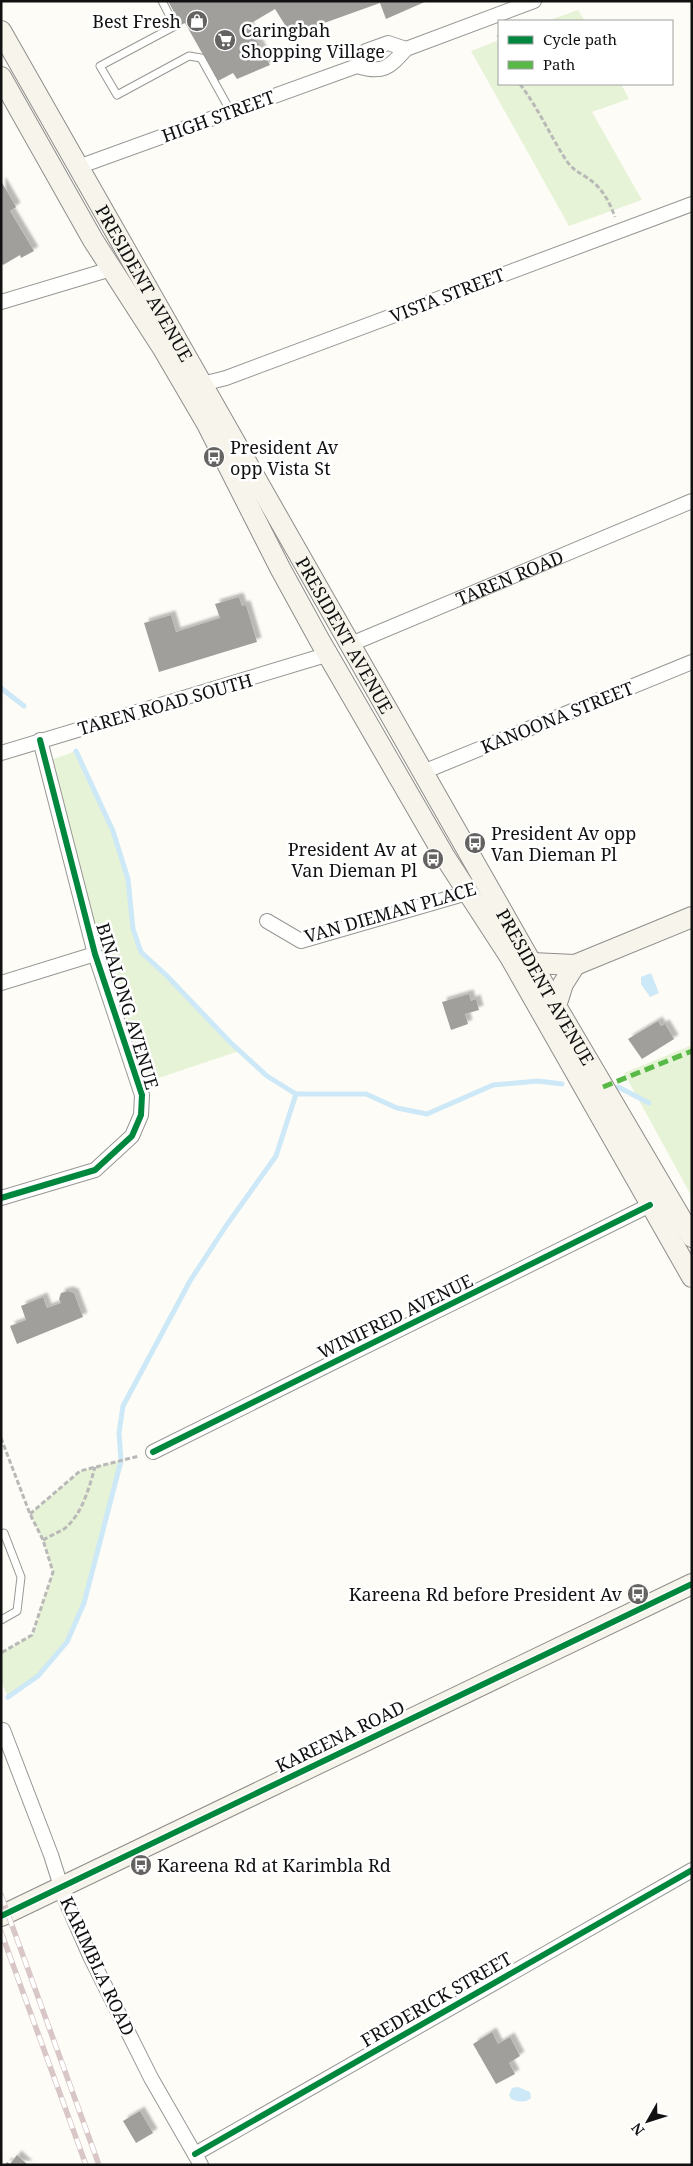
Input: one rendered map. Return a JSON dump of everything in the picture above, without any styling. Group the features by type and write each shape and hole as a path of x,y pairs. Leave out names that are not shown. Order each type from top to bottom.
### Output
{"main road":[{"name":"PRESIDENT AVENUE","path":"1,31 556,1006 692,1237"},
{"name":"PRESIDENT AVENUE","path":"1,77 111,269 162,347 206,424 280,568 329,654 468,893 510,957 692,1277"},
{"path":"57,176 78,167"},
{"path":"111,269 133,262"},
{"name":"TAREN ROAD","path":"329,654 350,644"},
{"name":"VAN DIEMAN PLACE","path":"468,893 487,884"},
{"path":"532,963 575,965 692,917"},
{"path":"556,1006 563,984 575,965"},
{"name":"WINIFRED AVENUE","path":"650,1205 668,1194"},
{"name":"KAREENA ROAD","path":"1,1916 692,1584"}],"street":[{"name":"HIGH STREET","path":"78,167 358,66 374,71 392,64 406,49 534,1"},
{"name":"HIGH STREET","path":"358,66 366,51 388,43 406,49"},
{"name":"VISTA STREET","path":"202,384 233,376 692,204"},
{"path":"1,302 111,269"},
{"name":"TAREN ROAD","path":"350,644 692,501"},
{"name":"TAREN ROAD SOUTH","path":"1,753 329,654"},
{"name":"KANOONA STREET","path":"423,772 692,662"},
{"name":"BINALONG AVENUE","path":"1,1198 95,1170 132,1136 141,1115 142,1096 96,954 40,740"},
{"name":"VAN DIEMAN PLACE","path":"267,921 301,941 468,893"},
{"path":"1,983 96,954"},
{"name":"WINIFRED AVENUE","path":"153,1452 650,1205"},
{"name":"KARIMBLA ROAD","path":"2,1728 51,1854 61,1887 90,1956 152,2078 198,2159"},
{"name":"FREDERICK STREET","path":"198,2159 692,1870"}],"lane":[{"path":"162,1 175,26 100,66 117,95 188,56 201,58 231,112"},
{"path":"1,1620 17,1611 21,1577 4,1533"}],"path":[{"path":"521,85 532,100 566,160 575,171 587,177 602,190 616,218 632,225"},
{"path":"1,1438 30,1514 43,1540 53,1572 32,1635 1,1653"},
{"path":"30,1514 80,1471 123,1460"},
{"path":"43,1540 65,1528 78,1512 87,1493 95,1467"}],"green space":[{"path":"578,10 584,20 550,20"},
{"path":"498,40 498,85 622,85 629,99 592,112 642,200 569,226 471,51"},
{"path":"76,751 113,831 128,879 133,929 141,952 166,975 239,1051 138,1085 45,762"},
{"path":"692,1045 692,1197 624,1073"},
{"path":"118,1461 117,1473 84,1603 67,1642 38,1676 8,1697 1,1681 1,1653 32,1635 53,1572 43,1540 30,1514 80,1471"}],"water":[{"path":"651,973 659,993 650,997 641,984 641,977"},
{"path":"518,2087 530,2092 531,2098 521,2102 511,2099 509,2095 512,2088"}],"building":[{"name":"Caringbah Shopping Village","path":"168,1 427,1 386,19 380,3 288,36 283,27 285,25 275,9 248,25 270,65 237,79 233,73 218,81 185,23 181,25"},
{"path":"1,181 16,207 10,211 34,251 21,258 20,255 3,265 1,262"},
{"path":"239,597 242,606 246,605 257,642 159,672 144,623 171,615 176,632 220,618 215,604"},
{"path":"469,994 471,1001 476,999 479,1010 465,1014 468,1024 451,1030 442,1002"},
{"path":"658,1021 661,1026 665,1024 674,1039 642,1059 628,1039"},
{"path":"68,1291 74,1293 83,1317 17,1344 10,1326 26,1320 21,1306 43,1297 47,1308 61,1303 59,1299 61,1293"},
{"path":"492,2032 498,2044 510,2037 520,2056 509,2063 515,2074 496,2084 473,2044"},
{"path":"140,2111 153,2133 136,2143 123,2121"},
{"path":"17,2155 28,2165 5,2165 7,2162 10,2164"}],"waterway":[{"path":"1,688 24,706"},
{"path":"76,751 113,831 128,879 133,929 141,952 166,975 231,1043 267,1076 296,1094 366,1094 397,1108 427,1114 493,1085 538,1081 562,1084"},
{"path":"618,1087 649,1103"},
{"path":"8,1697 38,1676 67,1642 84,1603 121,1461 119,1433 123,1406 190,1281 226,1226 276,1156 296,1094"}],"railway":[{"path":"1,1895 99,2165"},
{"path":"1,1932 86,2165"}],"marked path":[{"path":"603,1087 692,1051"}],"cycle path":[{"path":"1,1198 95,1170 132,1136 141,1115 142,1095 95,954 40,740"},
{"path":"153,1452 650,1205"},
{"path":"1,1916 692,1584"},
{"path":"195,2154 692,1870"}],"place":[{"name":"Best Fresh","path":"197,21"},
{"name":"Caringbah Shopping Village","path":"225,40"},
{"name":"President Av opp Vista St","path":"214,457"},
{"name":"President Av opp Van Dieman Pl","path":"475,843"},
{"name":"President Av at Van Dieman Pl","path":"433,859"},
{"name":"Kareena Rd before President Av","path":"638,1594"},
{"name":"Kareena Rd at Karimbla Rd","path":"141,1865"}]}
